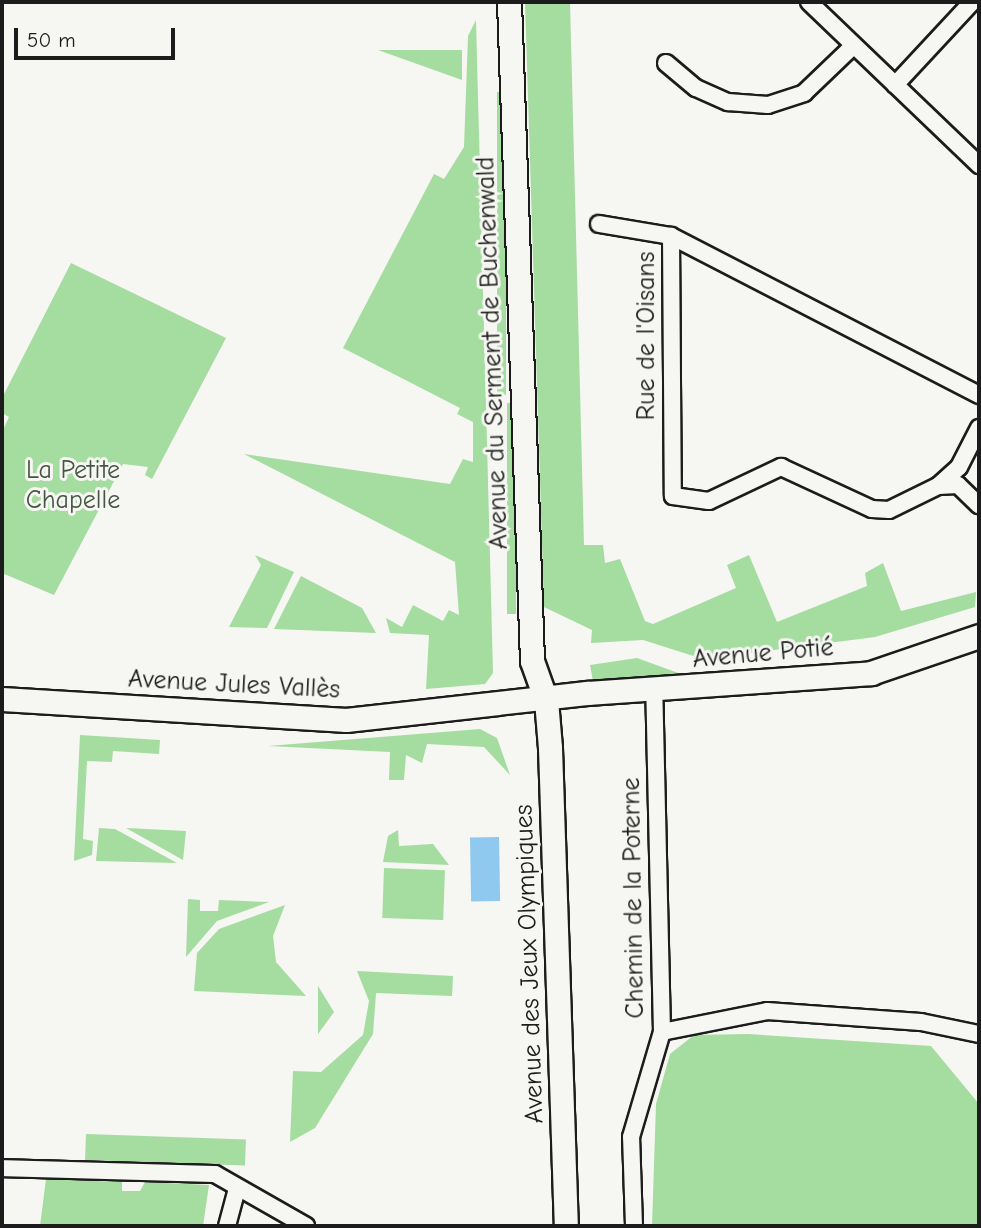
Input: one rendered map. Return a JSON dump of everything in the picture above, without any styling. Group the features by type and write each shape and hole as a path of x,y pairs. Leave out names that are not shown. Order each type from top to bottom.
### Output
{"main road":[{"name":"Avenue du Serment de Buchenwald","path":"509,2 532,661 546,700"},
{"name":"Avenue Potié","path":"546,700 871,673 979,636"},
{"name":"Avenue Jules Vallès","path":"2,699 346,720 546,700"},
{"name":"Avenue des Jeux Olympiques","path":"546,700 566,1226"}],"street":[{"path":"809,2 979,165"},
{"path":"895,85 972,2"},
{"path":"666,63 696,89 728,102 768,105 804,93 853,46"},
{"path":"599,224 671,236"},
{"name":"Rue de l'Oisans","path":"979,395 671,236 673,496 709,501 781,467 872,509 889,510 938,486 959,467 979,428"},
{"path":"938,486 958,485 979,505"},
{"name":"Chemin de la Poterne","path":"634,1226 631,1137 662,1032 654,690"},
{"path":"662,1032 767,1011 921,1021 979,1034"},
{"path":"2,1168 215,1174 237,1189 306,1226"},
{"path":"227,1226 237,1189"}],"green space":[{"path":"525,2 570,2 584,545 603,545 605,563 620,559 645,621 653,624 736,588 727,565 749,555 777,622 867,586 865,573 883,563 901,611 976,592 975,607 875,637 703,659 643,640 591,643 592,630 544,607"},
{"path":"476,20 493,673 485,684 426,689 429,635 390,633 386,618 402,627 413,605 443,621 449,610 459,615 455,562 244,454 450,484 463,459 473,462 473,422 457,414 460,408 343,348 434,174 444,179 464,147 468,36"},
{"path":"378,50 462,50 462,80"},
{"path":"497,92 506,92 506,395 497,395"},
{"name":"La Petite Chapelle","path":"71,263 226,338 152,479 145,475 148,467 123,464 54,595 2,573 2,432 9,417 2,413 2,398"},
{"path":"507,403 516,403 516,614 507,614"},
{"path":"255,555 294,572 267,628 229,627 261,565"},
{"path":"301,576 362,608 376,633 274,629"},
{"path":"637,658 692,678 593,681 590,665"},
{"path":"480,729 497,738 510,775 484,747 427,744 422,763 406,755 404,780 389,780 390,752 268,746"},
{"path":"80,735 160,740 159,754 113,751 112,762 87,761 83,839 93,841 92,855 74,861"},
{"path":"99,828 115,829 177,863 96,861"},
{"path":"126,828 186,831 183,860"},
{"path":"398,830 399,846 433,844 449,865 383,862 388,836"},
{"path":"384,868 445,870 443,920 382,918"},
{"path":"188,899 200,900 200,911 218,911 219,900 269,902 217,921 186,957"},
{"path":"285,905 273,936 276,962 306,996 194,991 197,953 219,929"},
{"path":"357,971 453,976 452,996 376,993 373,1034 315,1128 290,1142 293,1071 321,1072 363,1035 369,1001"},
{"path":"318,986 334,1012 318,1034"},
{"path":"748,1034 931,1046 979,1104 979,1226 652,1226 656,1104 670,1054 694,1035"},
{"path":"86,1134 246,1140 245,1166 85,1160"},
{"path":"46,1179 122,1182 122,1191 140,1191 145,1182 209,1185 203,1226 40,1226"}],"water":[{"path":"499,837 500,901 471,901 470,838"}]}
